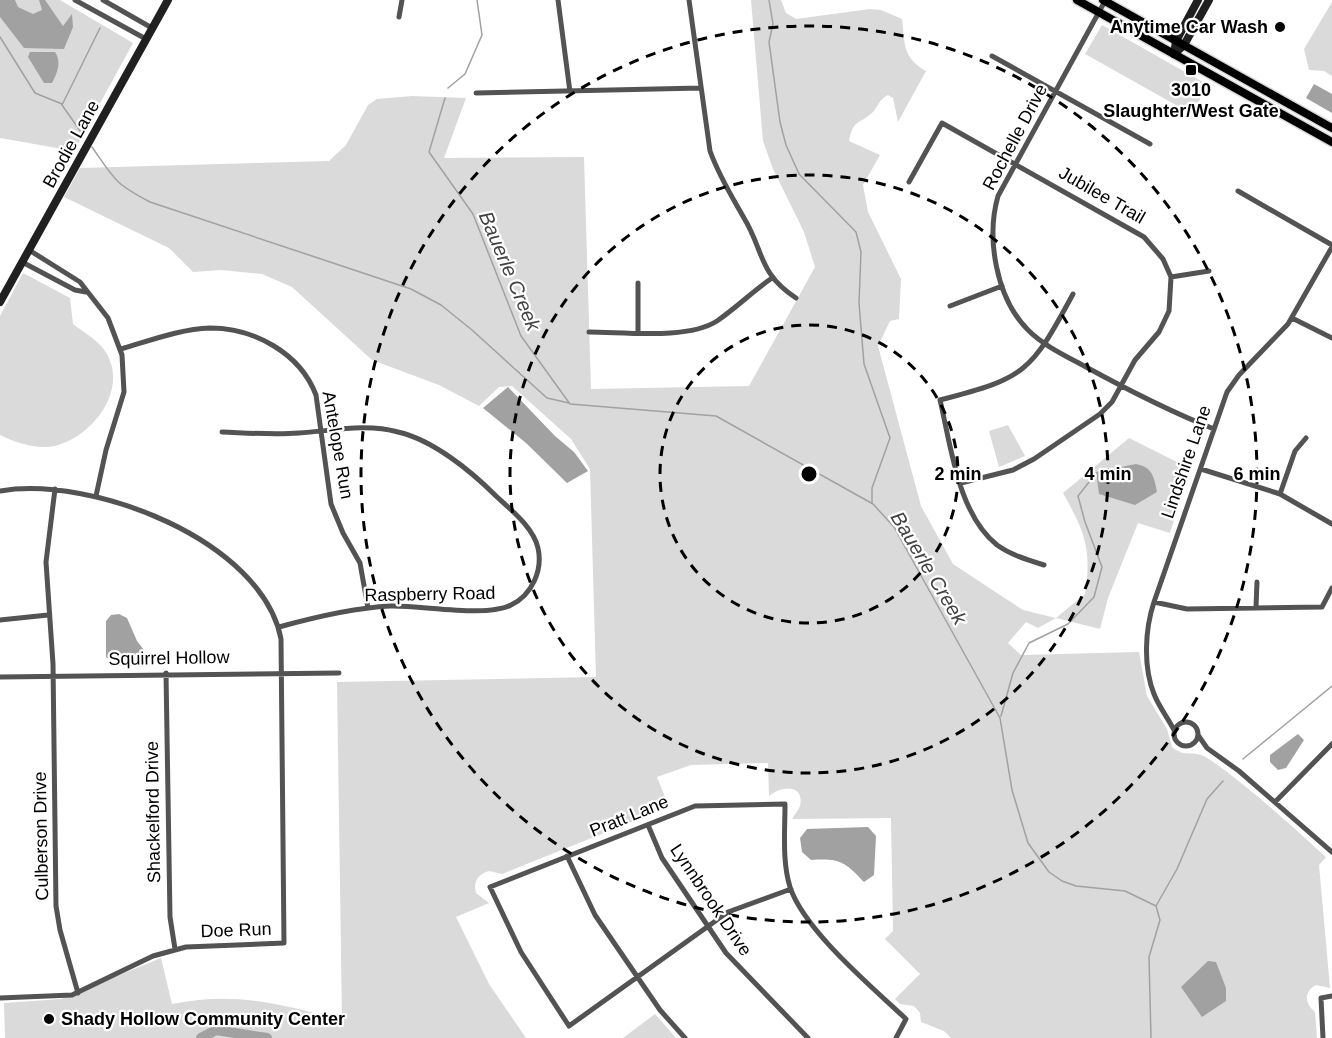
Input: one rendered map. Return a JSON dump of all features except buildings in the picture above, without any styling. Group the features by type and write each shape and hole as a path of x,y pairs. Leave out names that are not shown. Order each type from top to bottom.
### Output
{"main road":[{"name":"Brodie Lane","path":"0,302 168,0"},
{"path":"1077,0 1332,142"},
{"path":"1180,43 1198,0"},
{"path":"1174,54 1209,0"},
{"path":"1104,1 1332,128"}],"street":[{"path":"75,0 146,39"},
{"path":"103,0 152,28"},
{"path":"399,17 402,0"},
{"path":"558,0 570,92"},
{"path":"689,0 710,151 772,278 796,298"},
{"name":"Rochelle Drive","path":"1104,1 998,196 993,221 1002,286 1020,321 1045,345 1159,406 1214,429"},
{"path":"992,56 1150,144"},
{"path":"476,93 701,88"},
{"name":"Jubilee Trail","path":"909,182 942,123 1144,237 1163,259 1171,277"},
{"path":"1238,191 1332,246"},
{"name":"Lindshire Lane","path":"1208,748 1191,744 1184,746 1177,742 1174,730 1154,694 1149,672 1148,634 1154,602 1232,383 1292,318 1332,246"},
{"path":"29,250 74,276 108,318 121,349 125,377 124,392 96,496"},
{"path":"22,262 75,290 86,292"},
{"path":"961,483 1013,470 1034,459 1106,410 1135,360 1165,321 1171,300 1171,277 1209,271"},
{"path":"589,332 684,331 707,326 772,278"},
{"path":"638,283 638,332"},
{"path":"950,306 1002,286"},
{"path":"1044,566 1010,553 987,536 976,523 961,483 940,400 1005,381 1024,368 1045,345 1073,294"},
{"path":"1292,318 1332,338"},
{"name":"Antelope Run","path":"121,349 185,331 211,328 239,332 266,342 295,361 308,378 319,405 331,504 343,533 360,563 368,608"},
{"name":"Raspberry Road","path":"222,432 267,434 370,428 417,438 487,487 524,523 535,538 539,550 540,564 533,586 521,598 500,609 408,606 368,608 315,617 279,627"},
{"path":"1280,494 1295,451 1306,438"},
{"path":"1201,469 1280,494 1332,524"},
{"path":"0,491 55,489 96,496 150,513 200,540 251,582 268,603 279,627 280,672"},
{"name":"Culberson Drive","path":"55,489 46,562 53,676 57,915 78,993"},
{"path":"1256,607 1257,582"},
{"path":"1154,602 1187,609 1322,606 1332,588"},
{"path":"0,620 48,615"},
{"name":"Doe Run","path":"0,998 67,996 78,993 138,963 175,949 199,945 284,943 280,672"},
{"name":"Squirrel Hollow","path":"0,677 166,673 339,673"},
{"name":"Shackelford Drive","path":"166,673 170,917 175,949"},
{"name":"Lindshire Lane","path":"1165,715 1193,724 1208,748 1239,771 1332,852"},
{"path":"1174,730 1182,722"},
{"path":"1191,744 1198,735"},
{"path":"1275,802 1332,744"},
{"name":"Pratt Lane","path":"637,977 569,1026 520,952 489,887 701,804 785,804 785,860 791,889"},
{"name":"Lynnbrook Drive","path":"648,825 662,858 732,961 808,1038"},
{"path":"567,856 590,905 637,977 671,1024 685,1038"},
{"path":"637,977 707,926 741,906 791,889 815,928 906,1019 896,1038"},
{"path":"1323,1038 1321,998 1332,996"}],"shaded area":[{"path":"0,0 60,0 133,43 74,151 0,138"},
{"path":"0,0 15,0 18,7 33,14 42,10 39,0 45,0 63,26 72,14 73,27 64,49 24,48 0,17"},
{"path":"751,0 781,0 786,13 796,19 870,9 881,10 902,19 906,49 918,66 926,71 898,122 893,98 888,95 872,113 854,126 849,141 880,155 863,185 868,212 901,279 899,319 890,321 878,346 921,506 953,564 1023,610 1056,618 1038,628 1026,622 1008,643 1021,655 1139,652 1147,696 1167,729 1172,747 1177,751 1203,756 1225,770 1326,857 1319,865 1330,988 1316,985 1307,995 1307,1002 1315,1012 1317,1038 951,1038 944,1031 921,1022 920,1013 914,1006 900,1004 895,999 920,974 885,939 893,931 891,818 792,819 800,806 799,794 796,790 785,789 769,796 768,763 691,765 657,777 669,807 502,874 489,871 479,876 475,885 476,893 489,903 456,917 489,984 526,1038 5,1038 4,1003 61,999 161,958 172,1004 195,1000 237,999 278,1004 342,1020 337,682 596,677 590,469 571,439 512,386 499,387 479,406 439,385 372,360 292,287 262,274 221,270 193,272 169,248 64,197 80,168 329,161 346,145 368,105 377,99 412,96 466,98 444,158 584,157 591,389 749,386 815,267 804,232 773,169 763,141"},
{"path":"1332,2 1332,76 1324,71 1309,70 1304,49"},
{"path":"1102,25 1208,85 1192,114 1085,54"},
{"path":"30,52 55,52 58,64 52,83 44,83 28,57"},
{"path":"1314,84 1332,94 1332,113 1306,98"},
{"path":"23,273 70,298 73,324 102,347 110,361 113,376 106,406 97,419 72,439 51,447 28,445 0,435 0,316"},
{"path":"508,387 555,436 574,452 588,471 567,483 526,443 483,408"},
{"path":"1008,425 1025,456 999,467 989,431"},
{"path":"1129,438 1191,469 1170,533 1138,523 1108,598 1100,629 1056,618 1085,594 1088,565 1081,530 1063,493"},
{"path":"1136,464 1149,470 1155,481 1157,492 1135,505 1099,494 1096,472"},
{"path":"119,614 127,618 137,641 144,650 136,661 114,663 106,657 106,621 111,615"},
{"path":"1298,734 1304,740 1286,768 1278,770 1270,762 1270,755"},
{"path":"868,827 876,836 874,875 864,882 841,863 811,860 802,852 800,838 807,829"},
{"path":"1208,961 1216,962 1226,988 1226,1001 1202,1017 1181,987"},
{"path":"655,1014 676,1038 623,1038"}],"waterway":[{"name":"Bauerle Creek","path":"448,88 465,74 482,35 477,0"},
{"path":"769,0 773,24 769,42 780,122 786,145 799,174 856,232 861,252 859,303 864,364 890,438 872,488 872,502"},
{"path":"83,135 62,105 100,28"},
{"path":"0,37 35,93 62,104"},
{"name":"Bauerle Creek","path":"445,98 429,152 473,214 521,336 570,404 716,416 873,504 894,527 1000,718 1012,790 1028,843 1049,872 1062,881 1076,886 1125,891 1156,906 1160,920 1149,957 1151,1038"},
{"path":"92,147 116,180 150,202 411,289 441,305 547,398 569,403"},
{"path":"1001,716 1013,673 1029,643 1068,624 1094,597 1102,567 1078,496 1093,477"},
{"path":"1243,759 1332,686"},
{"path":"1156,906 1177,869 1207,799 1223,781"},
{"path":"201,1038 216,1030 267,1038"}],"place":[{"name":"Anytime Car Wash","path":"1280,27"},
{"name":"3010 Slaughter/West Gate","path":"1191,70"},
{"name":"Shady Hollow Community Center","path":"49,1019"}]}
